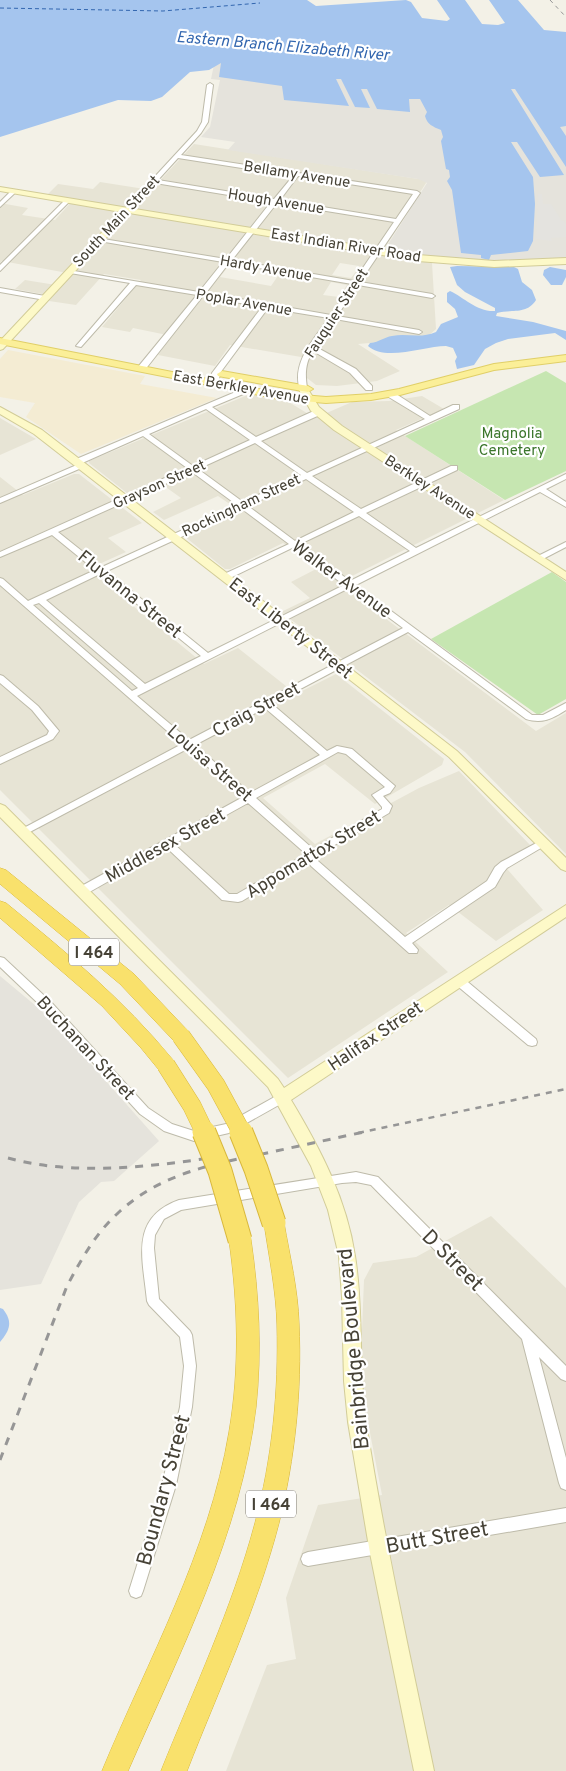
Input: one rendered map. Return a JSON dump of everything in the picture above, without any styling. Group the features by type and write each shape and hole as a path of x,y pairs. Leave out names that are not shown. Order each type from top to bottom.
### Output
{"highway":[{"name":"I 464","path":"0,874 127,980 181,1036 216,1085 230,1110 244,1139 274,1223 288,1331 287,1398 276,1479 267,1522 254,1564 222,1654 174,1771"},
{"name":"I 464","path":"0,908 112,1003 143,1034 166,1065 192,1103 210,1141 240,1240 248,1303 247,1370 242,1421 235,1460 208,1549 175,1634 115,1771"}],"main road":[{"name":"East Berkley Avenue","path":"0,331 148,360 218,378 245,390 308,399 331,400 390,394 494,367 566,358"},
{"name":"East Berkley Avenue","path":"2,343 141,369 329,390 369,388 487,359 566,350"},
{"path":"320,413 322,405 331,400"}],"street":[{"name":"South Main Street","path":"2,343 202,127 206,115 210,85"},
{"name":"Bellamy Avenue","path":"177,156 417,193"},
{"path":"141,369 296,174"},
{"name":"Hough Avenue","path":"153,182 398,221"},
{"name":"East Indian River Road","path":"0,189 418,258 481,264 566,261"},
{"path":"0,205 14,191"},
{"name":"Fauquier Street","path":"303,388 301,382 302,365 312,347 417,193"},
{"path":"0,269 68,200"},
{"name":"Hardy Avenue","path":"100,239 432,296"},
{"name":"Poplar Avenue","path":"70,271 419,332"},
{"path":"79,346 135,282"},
{"path":"0,290 45,298"},
{"path":"218,378 267,306"},
{"path":"312,347 353,371 369,388"},
{"name":"Berkley Avenue","path":"303,388 308,399 320,413 368,447 566,577"},
{"path":"0,501 245,390"},
{"path":"390,394 430,419"},
{"path":"208,407 415,551"},
{"name":"Rockingham Street","path":"27,604 456,407"},
{"name":"East Liberty Street","path":"0,410 38,432 453,754 566,866"},
{"name":"Grayson Street","path":"0,555 320,413"},
{"name":"Walker Avenue","path":"145,434 530,717 541,719 566,706"},
{"path":"225,577 454,468"},
{"path":"131,695 566,476"},
{"path":"540,489 566,505"},
{"name":"Fluvanna Street","path":"53,532 207,657"},
{"path":"538,558 566,544"},
{"name":"Louisa Street","path":"0,581 309,850 314,863 413,950"},
{"path":"40,599 144,688"},
{"name":"Craig Street","path":"23,832 409,628"},
{"path":"78,650 91,644"},
{"path":"0,761 50,737 54,731 43,717 2,682"},
{"path":"266,704 326,755"},
{"name":"Appomattox Street","path":"168,844 226,897 238,898 386,811 386,803 377,795 387,791 390,786 388,783 349,751 337,749 326,755"},
{"name":"Middlesex Street","path":"82,891 326,755"},
{"name":"Bainbridge Boulevard","path":"0,809 273,1083 308,1143 326,1182 343,1236 347,1256 350,1285 352,1389 378,1547 424,1771"},
{"path":"404,942 491,884 504,865 544,843"},
{"name":"Halifax Street","path":"175,1130 194,1136 229,1128 282,1098 566,910"},
{"name":"Buchanan Street","path":"0,961 47,1005 144,1111 153,1119 175,1130"},
{"path":"459,981 532,1042"},
{"name":"D Street","path":"326,1182 356,1177 374,1181 566,1374"},
{"name":"Boundary Street","path":"136,1590 169,1485 186,1407 190,1366 186,1335 153,1301 149,1271 149,1234 160,1215 179,1205 326,1182"},
{"path":"528,1336 566,1483"},
{"name":"Butt Street","path":"308,1559 566,1515"}],"shaded area":[{"path":"215,60 566,90 566,258 488,261 435,257 385,249 427,183 418,179 228,150 235,142 201,137 210,127 220,80 211,79"},
{"path":"194,144 425,180 426,183 381,254 432,263 436,329 426,338 358,344 400,371 377,381 337,386 316,385 307,378 307,358 230,345 215,366 158,355 172,336 133,328 130,332 102,327 141,280 104,274 76,305 49,301 53,296 15,289 25,280 62,286 73,274 2,261 0,263 0,203 28,208 22,215 55,220 74,199 47,195 58,184 93,189 100,182 151,190","holes":["340,263 359,266 360,266 351,278 332,275","230,264 280,273 271,286 220,277","331,282 347,285 339,297 323,295"]},
{"path":"538,194 542,194 543,204 551,204 566,224 566,237 551,238 552,241 536,239"},
{"path":"8,350 145,376 140,384 217,398 81,454 26,417 35,403 0,397 0,359"},
{"path":"250,394 287,401 315,418 352,402 389,401 422,396 444,409 396,430 504,500 338,583 536,731 566,713 566,854 465,752 281,612 310,598 291,582 318,568 283,543 230,569 225,569 184,536 240,511 218,496 164,520 153,512 181,498 156,480 127,493 89,463 89,461"},
{"path":"0,418 36,439 0,455"},
{"path":"74,474 79,474 142,523 108,538 126,552 88,569 204,664 238,648 296,694 336,674 444,759 442,765 375,804 325,764 263,798 315,844 419,788 459,771 530,845 502,863 543,910 496,941 449,905 406,933 448,972 288,1078 0,790 0,477 23,495"},
{"path":"0,976 48,1016 159,1141 114,1181 101,1182 79,1202 41,1284 0,1290"},
{"path":"491,1216 566,1288 566,1771 226,1771 267,1665 296,1659 286,1598 318,1505 382,1495 360,1381 364,1280 373,1263 416,1257"}],"green space":[{"name":"Magnolia Cemetery","path":"546,371 566,383 566,471 505,500 405,436"},
{"path":"552,572 566,582 566,699 538,715 431,639"}],"water":[{"name":"Eastern Branch Elizabeth River","path":"0,0 307,0 316,6 406,0 411,2 422,18 447,21 450,19 437,0 465,0 482,24 498,25 505,23 489,0 518,0 544,30 566,32 566,126 560,127 566,136 566,167 515,89 511,89 564,175 540,177 517,142 511,142 533,177 535,204 533,241 528,251 491,255 489,260 481,258 481,255 461,253 452,190 447,181 450,177 449,170 446,169 441,141 443,137 441,130 427,121 425,116 427,112 420,99 409,99 410,112 377,109 367,89 361,89 370,108 355,107 341,79 336,79 349,106 284,100 282,86 219,77 221,63 209,70 190,72 162,97 151,101 118,100 0,137"},
{"path":"450,267 514,267 518,269 522,282 532,290 536,300 532,305 523,310 497,313 496,316 533,322 566,331 566,340 555,333 508,339 485,349 474,365 457,369 455,361 457,357 453,348 446,346 384,353 375,351 368,346 370,343 398,335 425,335 436,332 441,324 458,317 455,309 447,302 447,293 450,291 477,307 495,311 495,308 465,292 457,285"},
{"path":"550,267 566,270 566,277 562,285 551,285 543,275 544,270"},
{"path":"0,1308 3,1309 8,1318 9,1326 0,1342"}],"ferry route":[{"path":"0,8 163,11 260,3"}],"railway":[{"path":"550,0 566,17"},
{"path":"358,1133 566,1089"},
{"path":"0,1460 67,1286 95,1239 117,1214 150,1189 187,1173 226,1162 364,1132"},
{"path":"8,1158 33,1164 59,1167 112,1168 165,1164 216,1157"}]}
